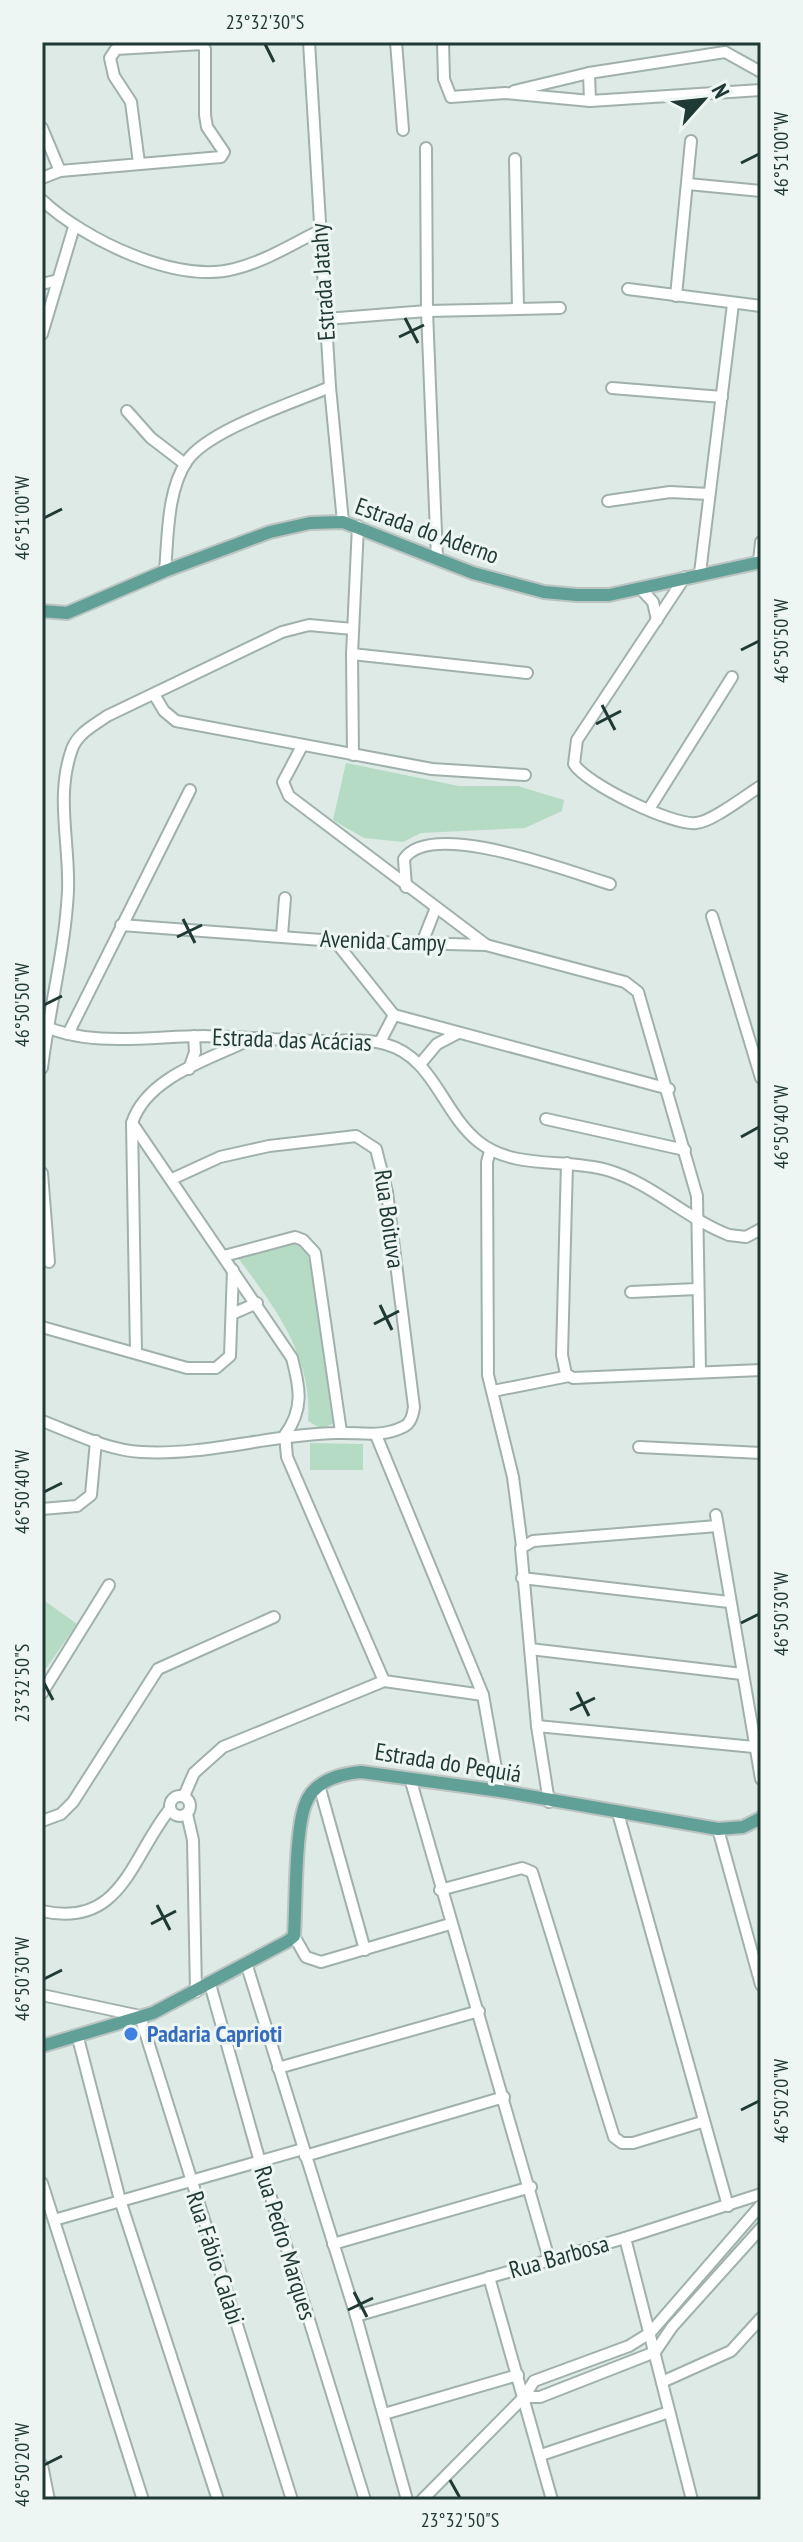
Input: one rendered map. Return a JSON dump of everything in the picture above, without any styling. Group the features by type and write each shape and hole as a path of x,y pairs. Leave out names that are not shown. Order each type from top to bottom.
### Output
{"main road":[{"name":"Estrada do Aderno","path":"42,611 67,613 165,571 270,532 310,523 343,522 358,526 473,573 544,592 593,596 760,562"},
{"name":"Estrada do Pequiá","path":"319,1785 345,1773 361,1772 500,1791 549,1802 718,1829 743,1827 761,1818"},
{"path":"42,2046 78,2038 196,1992 247,1966 294,1936 305,1803 319,1785"}],"street":[{"name":"Estrada Jatahy","path":"309,42 330,387 343,522"},
{"path":"396,42 403,130"},
{"path":"443,42 447,94 457,98 505,93 724,47 761,72"},
{"path":"42,178 60,171 218,159 223,154 207,127 202,72 205,49 199,43 123,45 110,58 114,76 131,102 139,163"},
{"path":"589,73 590,101"},
{"path":"505,93 590,101 761,90"},
{"path":"42,128 60,171"},
{"path":"676,296 691,141"},
{"path":"426,148 427,311 437,558"},
{"path":"515,159 514,247 518,308"},
{"path":"688,184 761,191"},
{"path":"42,200 74,227 150,261 207,272 237,268 319,231"},
{"path":"42,334 74,227"},
{"path":"42,284 58,280"},
{"path":"628,289 761,306"},
{"path":"700,573 733,304"},
{"path":"326,319 427,311 560,308"},
{"path":"165,571 170,513 185,464 207,441 330,387"},
{"path":"612,388 722,397"},
{"path":"127,411 161,446 185,464"},
{"path":"608,501 670,492 709,494"},
{"path":"353,755 352,654 358,526"},
{"path":"760,562 761,542"},
{"path":"686,577 577,740 574,764 583,775 684,823 700,823 761,786"},
{"path":"640,588 653,602 657,622"},
{"path":"42,1068 44,1026 64,934 68,890 63,814 72,747 80,734 107,716 155,696 293,628 309,625 353,629"},
{"path":"352,654 527,673"},
{"path":"649,809 732,677"},
{"path":"155,696 164,711 176,721 432,769 525,775"},
{"path":"302,746 285,774 284,790 435,910 486,945"},
{"path":"68,1034 190,790"},
{"path":"406,887 404,859 417,846 442,843 480,847 610,884"},
{"path":"282,935 285,898"},
{"path":"422,943 435,910"},
{"path":"712,916 761,1078"},
{"name":"Avenida Campy","path":"121,925 335,941 486,945 625,982 638,992 669,1089"},
{"path":"335,941 394,1015 669,1089 697,1196 700,1371"},
{"path":"380,1042 394,1015"},
{"name":"Estrada das Acácias","path":"44,1026 68,1034 120,1038 194,1036 380,1042 421,1063"},
{"path":"460,1032 437,1044 421,1063 453,1115 490,1151 519,1160 567,1163 626,1176 698,1220 737,1237 752,1235 761,1229"},
{"path":"189,1070 194,1057 194,1036"},
{"path":"136,1353 132,1123 137,1107 148,1093 251,1039"},
{"path":"546,1119 685,1150"},
{"path":"132,1123 292,1358 300,1404 296,1419 285,1435 287,1457 384,1681"},
{"name":"Rua Boituva","path":"42,1421 96,1441 154,1451 285,1435 341,1432 376,1435 403,1427 411,1420 414,1407 387,1192 376,1149 356,1136 269,1146 220,1157 172,1179"},
{"path":"490,1151 487,1162 487,1361 528,1543 522,1578 537,1726 549,1802"},
{"path":"567,1163 562,1355 563,1370 571,1377"},
{"path":"42,1173 49,1262"},
{"path":"224,1256 295,1237 303,1240 315,1253 341,1432"},
{"path":"42,1327 187,1368 216,1368 230,1356 233,1270"},
{"path":"631,1292 697,1289"},
{"path":"232,1314 257,1303"},
{"path":"493,1391 571,1377 761,1370"},
{"path":"376,1435 483,1695 500,1791"},
{"path":"43,1511 77,1506 91,1495 96,1441"},
{"path":"639,1447 761,1453"},
{"path":"528,1543 717,1520 761,1779"},
{"path":"522,1578 729,1602"},
{"path":"42,1693 109,1585"},
{"path":"42,1821 61,1814 73,1802 158,1669 274,1617"},
{"path":"530,1649 742,1674"},
{"path":"184,1796 194,1773 223,1747 384,1681 483,1695"},
{"path":"537,1726 754,1747"},
{"path":"410,1778 450,1924 531,2187 549,2259"},
{"path":"319,1785 365,1950"},
{"path":"42,1911 74,1914 94,1910 109,1900 120,1889 156,1826 170,1809 174,1797 184,1796"},
{"path":"184,1796 190,1804 187,1814 193,1836 196,1992"},
{"path":"170,1809 177,1816 187,1814"},
{"path":"618,1813 728,2206"},
{"path":"718,1829 761,1985"},
{"path":"440,1890 522,1868 532,1872 614,2137 622,2143 633,2143 702,2122"},
{"path":"294,1936 299,1948 312,1961 321,1962 450,1924"},
{"path":"247,1966 356,2316 407,2500"},
{"name":"Rua Pedro Marques","path":"210,1984 260,2162 365,2500"},
{"path":"42,1995 140,2016"},
{"path":"278,2068 479,2011"},
{"name":"Rua Fábio Calabi","path":"140,2016 292,2500"},
{"path":"78,2038 120,2200 218,2500"},
{"path":"54,2220 504,2097"},
{"path":"42,2183 143,2500"},
{"path":"333,2244 531,2187"},
{"name":"Rua Barbosa","path":"356,2316 625,2238 761,2194"},
{"path":"422,2500 524,2397 534,2381 629,2346 650,2333 761,2205"},
{"path":"524,2397 540,2397 655,2352 672,2327 761,2228"},
{"path":"625,2238 692,2500"},
{"path":"489,2277 552,2500"},
{"path":"662,2382 731,2351 757,2322"},
{"path":"757,2322 761,2335"},
{"path":"384,2414 518,2375"},
{"path":"541,2455 669,2412"},
{"path":"42,2465 49,2500"}],"green space":[{"path":"346,763 459,786 518,786 564,800 562,811 525,828 421,833 403,842 364,838 333,820"},
{"path":"298,1242 306,1247 310,1265 333,1424 320,1428 308,1421 304,1375 289,1334 238,1258"},
{"path":"310,1443 363,1444 363,1470 310,1470"},
{"path":"42,1599 77,1624 42,1674"}],"place":[{"name":"Padaria Caprioti","path":"131,2034"}]}
